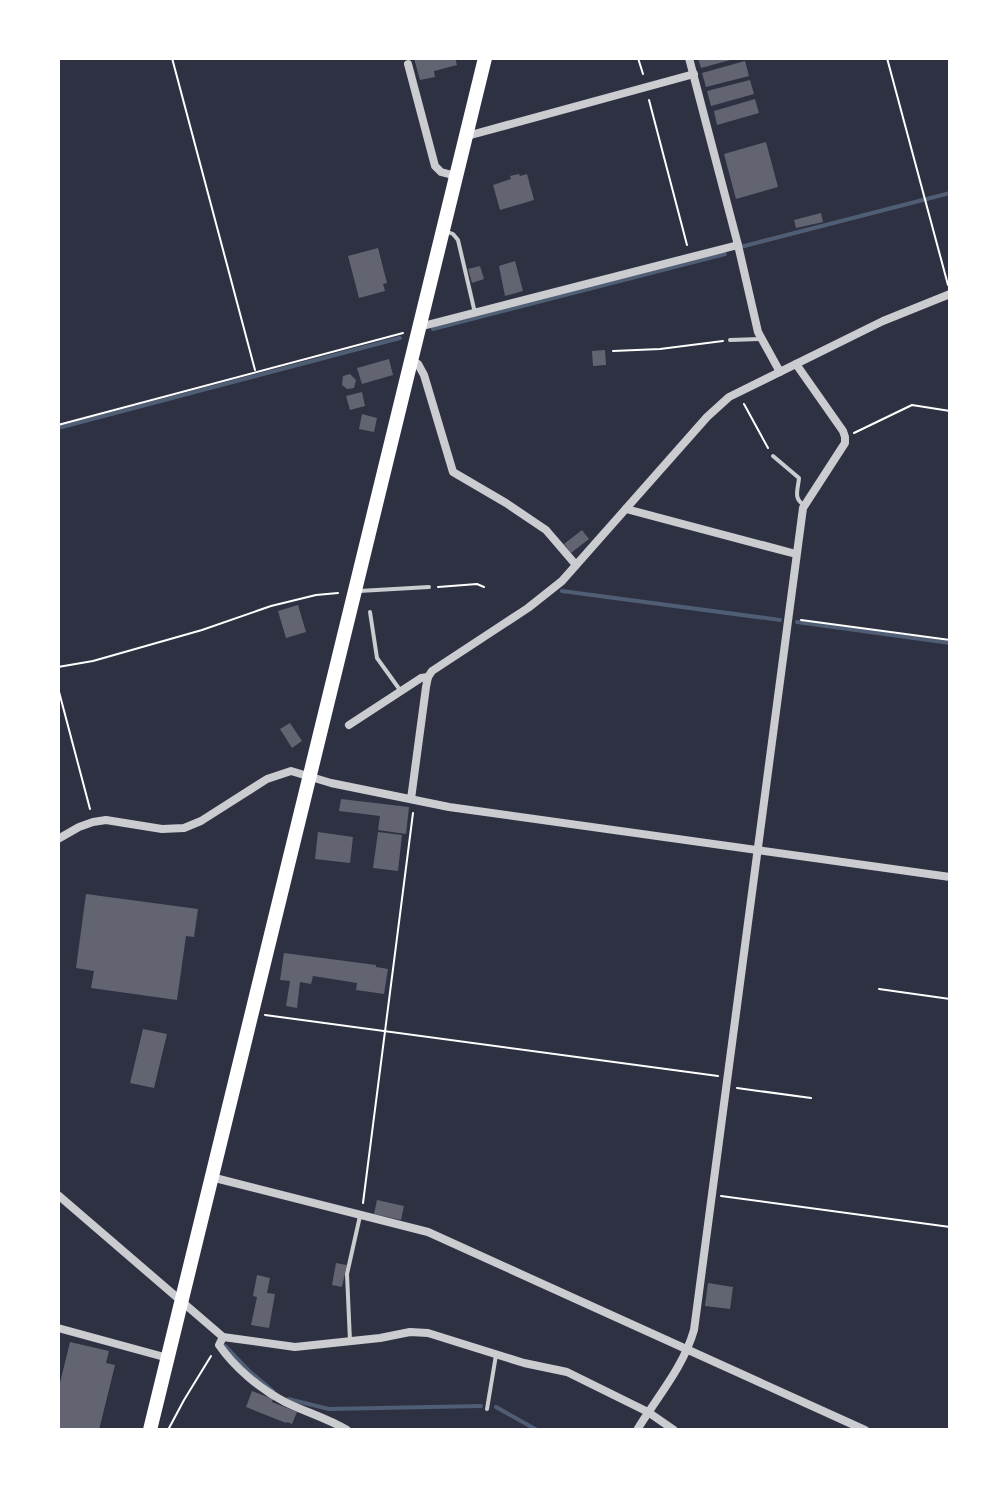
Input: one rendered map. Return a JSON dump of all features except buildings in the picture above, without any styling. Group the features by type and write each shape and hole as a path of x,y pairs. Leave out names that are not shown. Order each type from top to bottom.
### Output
{"highway":[{"path":"150,1430 485,58"}],"street":[{"path":"689,58 760,339 780,372"},
{"path":"408,64 435,166 441,172 456,176"},
{"path":"466,136 694,74"},
{"path":"419,327 738,245"},
{"path":"413,799 428,677 437,668 528,608 562,581 707,417 729,397 883,321 950,294"},
{"path":"410,361 418,364 424,375 453,472 546,530 576,565"},
{"path":"637,1430 671,1381 688,1350 694,1330 804,506 845,443 843,431 796,364"},
{"path":"626,509 796,554"},
{"path":"349,725 423,676 428,677"},
{"path":"58,839 93,822 120,821 162,829 184,828 201,821 267,779 291,771 331,783 449,807 950,877"},
{"path":"211,1177 428,1232 865,1430"},
{"path":"58,1195 181,1301 221,1341 229,1359 286,1403 347,1430"},
{"path":"58,1328 168,1358"},
{"path":"221,1341 295,1347 418,1332 567,1372 648,1412 674,1430"}],"lane":[{"path":"443,230 458,240 475,313"},
{"path":"730,340 760,339"},
{"path":"773,456 799,478 797,499 804,506"},
{"path":"355,591 429,587"},
{"path":"370,612 377,658 401,691"},
{"path":"350,1341 347,1274 361,1214"},
{"path":"487,1409 496,1355"}],"path":[{"path":"172,58 256,372"},
{"path":"638,58 690,257"},
{"path":"887,58 950,294"},
{"path":"58,425 419,327"},
{"path":"613,351 660,349 730,340"},
{"path":"737,393 773,456"},
{"path":"845,437 912,405 950,411"},
{"path":"429,587 477,584 484,587"},
{"path":"58,667 93,661 202,630 271,606 316,595 355,591"},
{"path":"788,618 950,640"},
{"path":"58,688 93,822"},
{"path":"361,1214 413,799"},
{"path":"879,989 950,999"},
{"path":"271,1015 727,1082 811,1098"},
{"path":"712,1195 950,1227"},
{"path":"168,1430 221,1341"}],"waterway":[{"path":"744,246 950,193"},
{"path":"433,329 725,254"},
{"path":"58,428 400,338"},
{"path":"562,591 780,620"},
{"path":"797,622 950,643"},
{"path":"225,1346 273,1391"},
{"path":"288,1399 329,1409 481,1406"},
{"path":"496,1407 537,1430"}]}
